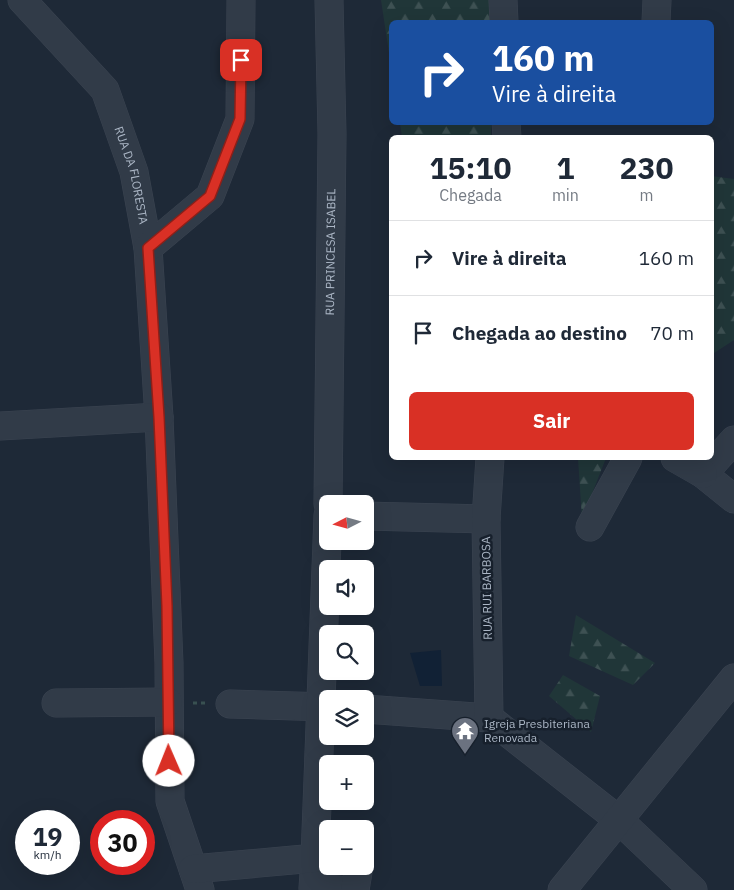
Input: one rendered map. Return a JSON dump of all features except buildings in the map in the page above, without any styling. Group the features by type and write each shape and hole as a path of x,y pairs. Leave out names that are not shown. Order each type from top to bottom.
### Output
{"street":[{"name":"RUA DA FLORESTA","path":"22,0 105,90 134,172 148,248 159,417 169,663 170,801 197,880"},
{"path":"148,248 210,196 240,119 241,0"},
{"name":"RUA PRINCESA ISABEL","path":"328,495 332,134 329,0"},
{"path":"503,0 504,20"},
{"path":"656,20 657,0"},
{"path":"0,426 159,417"},
{"path":"703,474 734,440"},
{"name":"RUA RUI BARBOSA","path":"489,718 486,519 490,460"},
{"path":"590,527 627,460"},
{"path":"678,460 703,474 734,498"},
{"path":"374,516 486,519"},
{"path":"324,690 327,550"},
{"path":"562,890 620,821 734,678"},
{"path":"56,703 168,702"},
{"path":"230,704 319,707"},
{"path":"374,710 489,718 620,821 693,890"},
{"path":"321,820 323,745"},
{"path":"197,880 319,849"},
{"path":"319,855 313,888 340,890"},
{"path":"355,890 358,875"}],"path":[{"path":"168,702 230,704"}],"green space":[{"path":"381,0 491,0 491,20 389,20 389,53"},
{"path":"400,125 491,125 491,135 402,135"},
{"path":"714,176 734,179 734,340 714,353"},
{"path":"578,460 605,460 582,519"},
{"path":"576,615 655,663 633,685 569,656"},
{"path":"563,675 600,696 591,732 549,696"}],"water":[{"path":"441,650 442,686 420,686 410,653"}],"place":[{"name":"Igreja Presbiteriana Renovada","path":"465,755"}],"route":[{"path":"169,761 167,606 159,417 148,248 210,196 240,119 241,60"}]}
